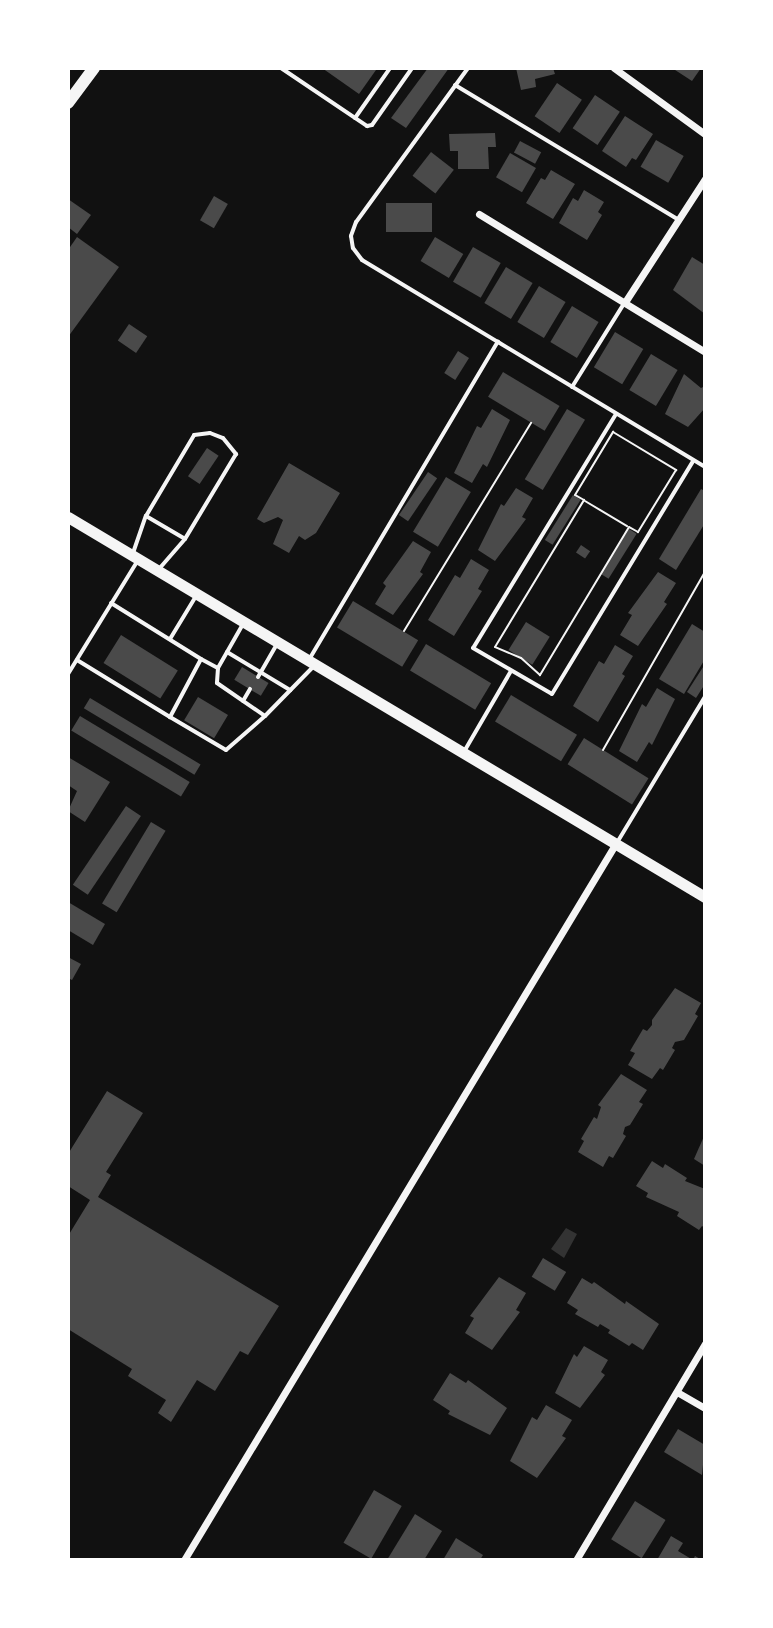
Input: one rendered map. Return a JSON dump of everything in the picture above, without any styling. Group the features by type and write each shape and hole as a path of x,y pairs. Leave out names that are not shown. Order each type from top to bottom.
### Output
{"main road":[{"path":"68,103 72,89 94,68"},
{"path":"68,517 705,897"}],"street":[{"path":"614,68 705,134"},
{"path":"625,302 705,179"},
{"path":"479,214 705,352"},
{"path":"184,1560 616,843"},
{"path":"577,1560 705,1344"},
{"path":"677,1392 705,1408"}],"lane":[{"path":"281,68 355,118 372,125 412,68"},
{"path":"355,118 390,68"},
{"path":"468,68 356,222 351,236 353,248 362,260 705,467"},
{"path":"455,85 679,220"},
{"path":"572,387 625,302"},
{"path":"77,660 226,750 265,716 312,662 498,342"},
{"path":"616,414 473,648 552,694 693,461"},
{"path":"68,674 135,558 146,516 194,435 210,433 223,438 236,454 185,539 157,571"},
{"path":"146,516 185,539"},
{"path":"170,639 197,594"},
{"path":"111,603 218,668"},
{"path":"245,622 218,668 217,683 265,716"},
{"path":"259,674 278,642"},
{"path":"227,652 290,690"},
{"path":"170,717 201,659"},
{"path":"463,752 511,670"},
{"path":"243,702 250,689"},
{"path":"616,843 705,697"}],"path":[{"path":"404,631 531,423"},
{"path":"613,432 676,470 638,532 584,500 575,495 613,432"},
{"path":"584,500 495,647 521,658 540,675 629,527"},
{"path":"603,750 705,572"}],"shaded area":[{"path":"566,1228 577,1234 564,1258 551,1249"}],"building":[{"path":"322,68 374,68 376,70 359,94"},
{"path":"428,68 449,68 406,128 391,118"},
{"path":"516,68 553,68 555,74 535,79 536,87 521,90"},
{"path":"672,68 701,68 692,81"},
{"path":"557,83 582,100 560,133 535,116"},
{"path":"595,95 620,112 598,145 573,128"},
{"path":"625,116 653,134 636,160 632,158 626,167 602,151"},
{"path":"495,133 496,147 488,147 489,169 458,169 458,151 450,151 449,134"},
{"path":"656,140 684,156 668,183 640,167"},
{"path":"520,141 541,152 535,164 514,152"},
{"path":"431,152 454,170 435,193 413,176"},
{"path":"510,153 536,168 522,192 496,177"},
{"path":"551,170 575,184 553,219 526,203 541,178 545,180"},
{"path":"584,190 604,202 598,212 602,215 587,240 559,223 573,198 578,201"},
{"path":"214,196 228,204 214,228 200,220"},
{"path":"68,199 91,215 77,234 68,227"},
{"path":"386,203 432,203 432,232 386,232"},
{"path":"77,237 119,267 68,337 68,250"},
{"path":"435,237 463,254 449,278 421,261"},
{"path":"473,247 501,263 481,298 453,282"},
{"path":"692,257 705,265 705,314 673,290"},
{"path":"506,267 533,283 511,319 484,303"},
{"path":"539,286 566,302 544,338 517,322"},
{"path":"572,306 599,322 577,358 550,342"},
{"path":"129,324 147,336 136,353 118,341"},
{"path":"615,332 643,349 622,384 594,367"},
{"path":"458,351 469,358 455,380 444,373"},
{"path":"651,354 678,370 656,406 629,390"},
{"path":"503,372 560,406 545,431 488,397"},
{"path":"684,374 701,388 705,386 705,408 688,427 665,414"},
{"path":"492,409 510,420 487,467 483,464 472,483 454,473 477,426 481,428"},
{"path":"567,409 585,420 543,490 525,479"},
{"path":"207,448 219,456 200,484 188,476"},
{"path":"289,463 340,493 316,533 305,540 299,536 289,553 273,544 283,520 278,517 264,523 257,519"},
{"path":"428,472 437,478 408,521 399,515"},
{"path":"446,477 471,492 438,547 413,532"},
{"path":"516,488 533,498 522,517 526,519 495,561 478,550 501,504 504,506"},
{"path":"701,489 705,491 705,523 676,570 659,559"},
{"path":"573,495 581,500 553,545 545,540"},
{"path":"629,529 637,534 609,579 601,574"},
{"path":"413,541 431,552 420,572 423,574 393,615 375,604 386,586 383,583"},
{"path":"581,545 590,551 585,559 576,552"},
{"path":"471,559 489,570 478,589 482,591 454,636 428,620 455,575 460,578"},
{"path":"658,572 676,583 664,602 667,604 638,646 620,635 632,615 628,613"},
{"path":"353,601 418,640 402,667 337,628"},
{"path":"526,622 550,637 532,665 509,650"},
{"path":"692,624 705,632 705,659 684,694 659,679"},
{"path":"121,635 178,671 160,698 104,663"},
{"path":"426,644 491,683 475,710 410,671"},
{"path":"615,645 633,656 598,722 573,706 599,661 604,664"},
{"path":"705,664 705,684 696,698 687,692"},
{"path":"242,667 269,683 261,696 234,680"},
{"path":"657,688 675,699 652,745 649,742 637,762 619,751 642,704 646,707"},
{"path":"511,695 577,735 561,761 495,722"},
{"path":"198,697 228,715 214,738 184,720"},
{"path":"90,698 201,764 194,775 84,708"},
{"path":"80,716 190,782 181,796 71,731"},
{"path":"584,738 648,778 632,805 568,764"},
{"path":"68,757 110,782 85,822 68,811 77,791 68,785"},
{"path":"126,806 141,816 88,895 73,885"},
{"path":"151,822 166,831 117,912 102,903"},
{"path":"68,902 105,924 93,945 68,930"},
{"path":"68,957 81,964 72,980 68,978"},
{"path":"675,988 701,1003 695,1014 698,1016 684,1040 675,1042 672,1048 675,1050 663,1070 660,1068 652,1079 628,1065 635,1053 630,1051 643,1029 647,1031 652,1025 652,1020"},
{"path":"621,1074 647,1090 639,1102 643,1104 630,1125 625,1127 623,1134 626,1136 613,1158 609,1156 603,1167 578,1152 584,1141 581,1139 594,1117 597,1119 601,1107 598,1105"},
{"path":"107,1091 143,1113 106,1172 111,1175 98,1197 279,1306 248,1355 240,1351 215,1391 197,1380 171,1422 158,1413 166,1400 128,1376 132,1369 68,1329 68,1236 90,1200 68,1186 68,1154"},
{"path":"705,1134 705,1166 694,1159"},
{"path":"652,1161 663,1168 665,1164 687,1178 685,1181 705,1189 705,1228 702,1226 699,1230 677,1216 679,1212 646,1197 648,1193 636,1186"},
{"path":"543,1258 566,1272 555,1291 532,1277"},
{"path":"499,1277 526,1293 516,1310 520,1312 492,1350 465,1333 474,1318 470,1316"},
{"path":"582,1278 592,1284 594,1282 625,1304 626,1301 659,1324 643,1350 632,1343 629,1346 600,1324 598,1327 575,1314 578,1310 567,1303"},
{"path":"584,1346 608,1360 601,1372 605,1375 580,1408 555,1393 574,1354 577,1357"},
{"path":"450,1373 466,1383 468,1380 507,1408 490,1435 448,1414 450,1411 433,1400"},
{"path":"546,1405 572,1420 562,1436 566,1438 537,1478 510,1461 532,1417 537,1420"},
{"path":"678,1429 705,1445 702,1475 664,1452"},
{"path":"374,1490 402,1506 371,1559 343,1543"},
{"path":"635,1501 666,1520 642,1558 611,1539"},
{"path":"415,1514 442,1531 424,1560 387,1560"},
{"path":"671,1536 683,1543 678,1551 693,1560 657,1560"},
{"path":"456,1538 483,1555 480,1560 443,1560"}]}
